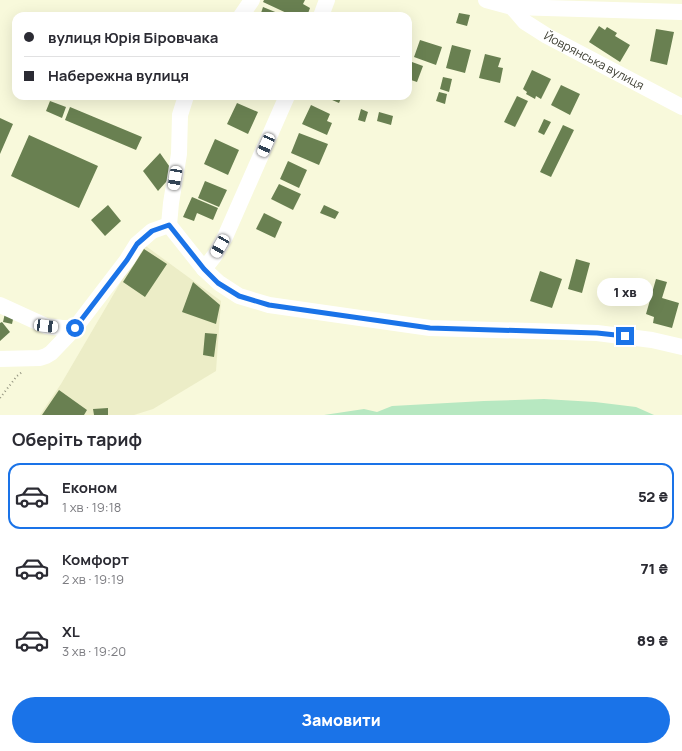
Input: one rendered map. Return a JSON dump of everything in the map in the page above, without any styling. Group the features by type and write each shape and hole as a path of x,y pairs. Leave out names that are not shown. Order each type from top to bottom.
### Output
{"street":[{"path":"244,12 252,0"},
{"path":"322,12 326,0"},
{"path":"486,0 512,7 682,12"},
{"name":"Йоврянська вулиця","path":"512,7 525,22 547,36 682,107"},
{"path":"185,100 180,115 179,154 169,225 204,269 218,283 239,296 269,305 430,328 597,333 652,340 682,347"},
{"path":"204,269 226,237 285,100"},
{"path":"0,359 40,358 46,356 75,328 127,260 137,244 152,231 169,225"},
{"path":"0,305 46,326 75,328"}],"path":[{"path":"0,398 17,376 22,372"}],"shaded area":[{"path":"143,244 221,301 216,371 153,409 134,415 40,415 61,384"},
{"path":"544,399 595,402 636,407 654,415 324,415 364,409 377,412 392,406"}],"building":[{"path":"264,0 305,0 303,4 310,8 308,12 284,12 263,2"},
{"path":"263,7 275,12 261,12"},
{"path":"459,13 470,15 467,26 456,23"},
{"path":"599,26 605,30 607,27 617,33 615,36 630,45 620,62 589,42"},
{"path":"656,29 674,32 667,65 650,61"},
{"path":"420,40 442,47 436,65 414,57"},
{"path":"452,45 471,50 465,73 446,68"},
{"path":"485,54 501,58 498,67 503,68 500,83 479,78"},
{"path":"412,62 423,66 417,82 412,80"},
{"path":"532,70 551,79 541,99 536,96 535,99 526,94 527,92 523,89"},
{"path":"443,77 452,79 449,92 440,89"},
{"path":"561,85 580,94 570,115 551,105"},
{"path":"439,92 447,94 445,104 436,101"},
{"path":"517,96 528,101 515,127 504,122"},
{"path":"332,100 340,100 339,103"},
{"path":"50,101 66,107 62,118 46,111"},
{"path":"237,103 258,112 248,134 227,124"},
{"path":"311,105 330,114 327,121 332,123 327,135 302,124"},
{"path":"70,107 142,137 136,150 65,120"},
{"path":"361,109 368,112 365,122 358,120"},
{"path":"379,112 393,116 391,125 377,121"},
{"path":"0,118 13,124 0,154"},
{"path":"544,119 551,122 544,135 538,132"},
{"path":"563,125 574,130 551,177 540,172"},
{"path":"299,133 328,144 319,165 291,153"},
{"path":"29,135 98,166 79,208 11,176"},
{"path":"215,139 239,150 228,175 204,164"},
{"path":"160,153 174,173 158,191 143,171"},
{"path":"288,161 307,170 299,188 280,179"},
{"path":"205,181 227,190 219,207 198,198"},
{"path":"279,184 301,194 293,210 271,199"},
{"path":"192,197 218,208 213,220 197,213 194,221 183,217"},
{"path":"108,205 121,221 105,236 91,220"},
{"path":"324,205 339,212 335,219 320,213"},
{"path":"264,213 282,222 275,238 256,229"},
{"path":"144,249 167,264 145,297 123,282"},
{"path":"576,259 590,263 582,293 568,289"},
{"path":"540,271 562,279 552,308 530,301"},
{"path":"656,279 667,282 662,298 679,303 672,328 653,323 654,317 646,314"},
{"path":"193,282 220,305 216,324 182,312"},
{"path":"5,313 14,315 12,324 3,322"},
{"path":"2,322 10,332 0,341 0,323"},
{"path":"205,333 217,334 214,357 203,355"},
{"path":"59,390 87,410 84,415 42,415"},
{"path":"108,408 108,415 94,415 93,409"}],"route":[{"path":"75,328 127,260 137,244 152,231 169,225 204,269 218,283 239,296 269,305 430,328 597,333 625,336"}]}
